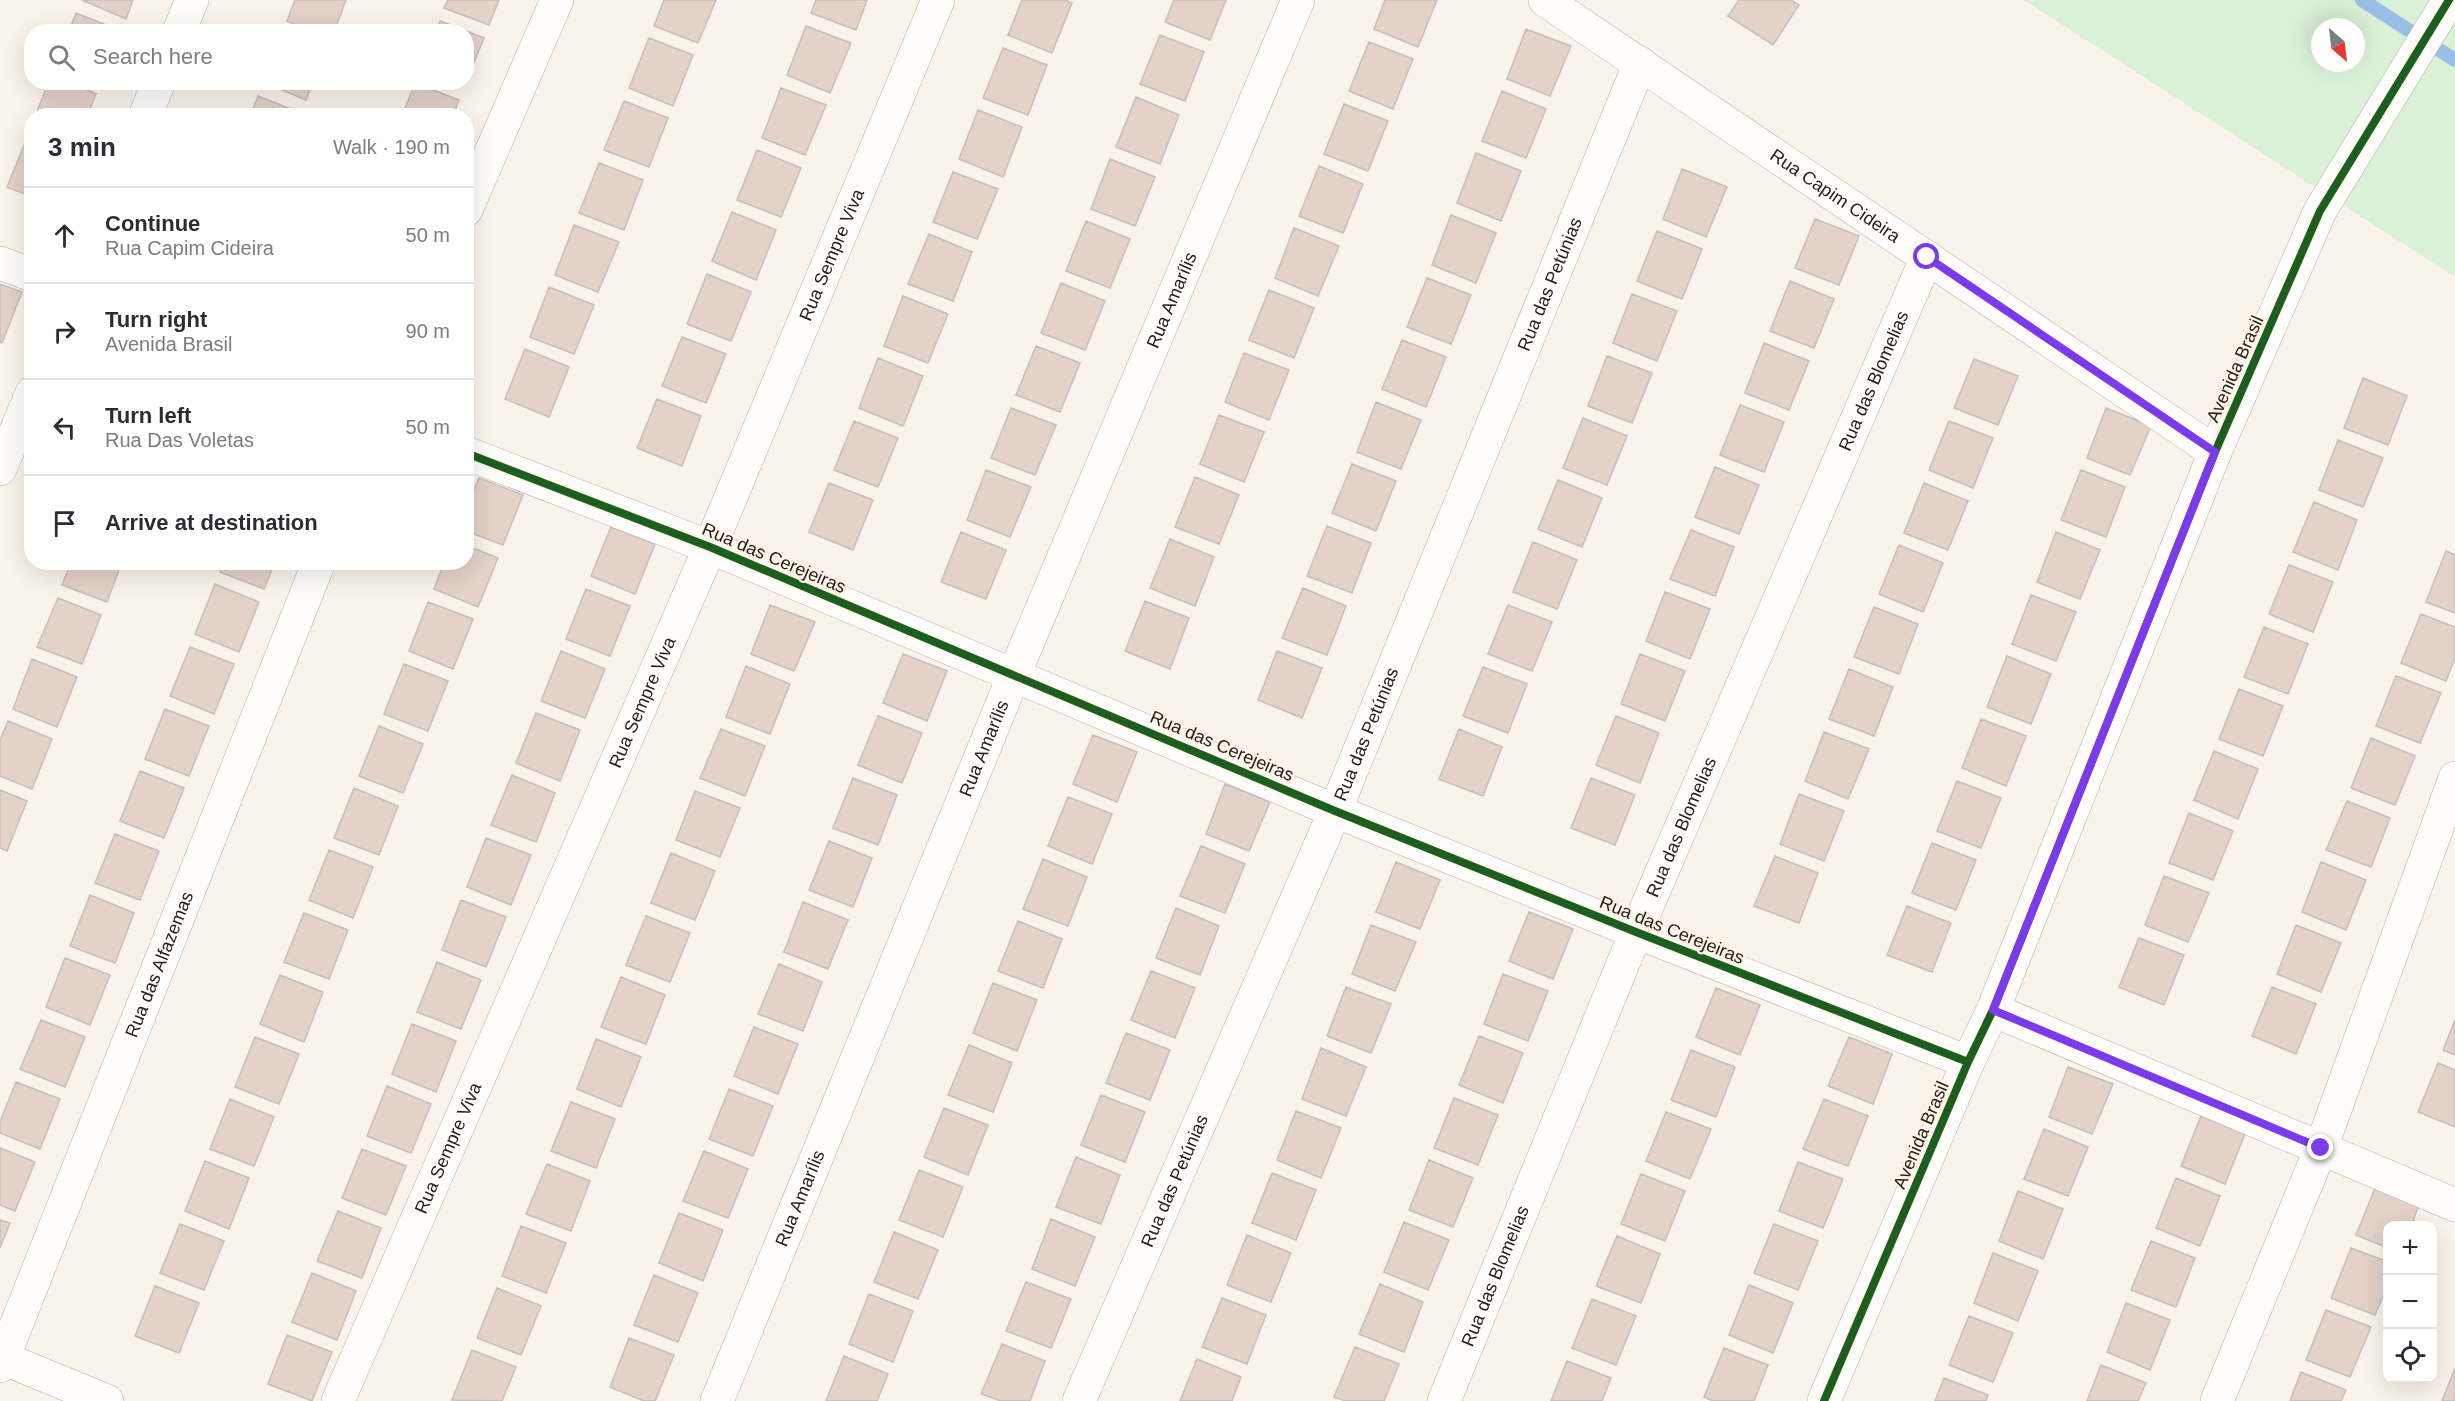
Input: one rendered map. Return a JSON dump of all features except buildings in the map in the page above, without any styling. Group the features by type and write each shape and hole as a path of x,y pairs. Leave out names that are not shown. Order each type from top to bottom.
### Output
{"street":[{"path":"182,24 192,0"},
{"path":"474,192 557,0"},
{"name":"Rua Sempre Viva","path":"338,1401 710,547 938,0"},
{"name":"Rua Amarílis","path":"717,1401 1014,675 1298,0"},
{"name":"Rua Capim Cideira","path":"1545,0 2215,452"},
{"name":"Avenida Brasil","path":"1824,1401 1968,1062 1993,1010 2215,452 2320,211 2445,7"},
{"name":"Rua das Petúnias","path":"1079,1401 1335,811 1640,63"},
{"path":"148,108 156,90"},
{"name":"Rua das Blomelias","path":"1444,1401 1635,932 1927,257"},
{"path":"0,263 24,272"},
{"path":"0,469 24,412"},
{"name":"Rua das Cerejeiras","path":"474,456 710,547 1335,811 1635,932 1968,1062"},
{"name":"Rua das Alfazemas","path":"1,1360 316,570"},
{"path":"2217,1401 2321,1148 2455,778"},
{"path":"1993,1010 2455,1205"},
{"path":"1,1360 107,1401"}],"green space":[{"path":"2024,0 2455,0 2455,277"}],"waterway":[{"path":"2362,0 2455,60"}],"cycle path":[{"path":"1824,1401 1968,1062 1993,1010 2215,452 2320,211 2449,0"},
{"path":"474,456 710,547 1335,811 1968,1062"}],"route":[{"path":"1927,257 2215,452 1993,1010 2321,1148"}]}
